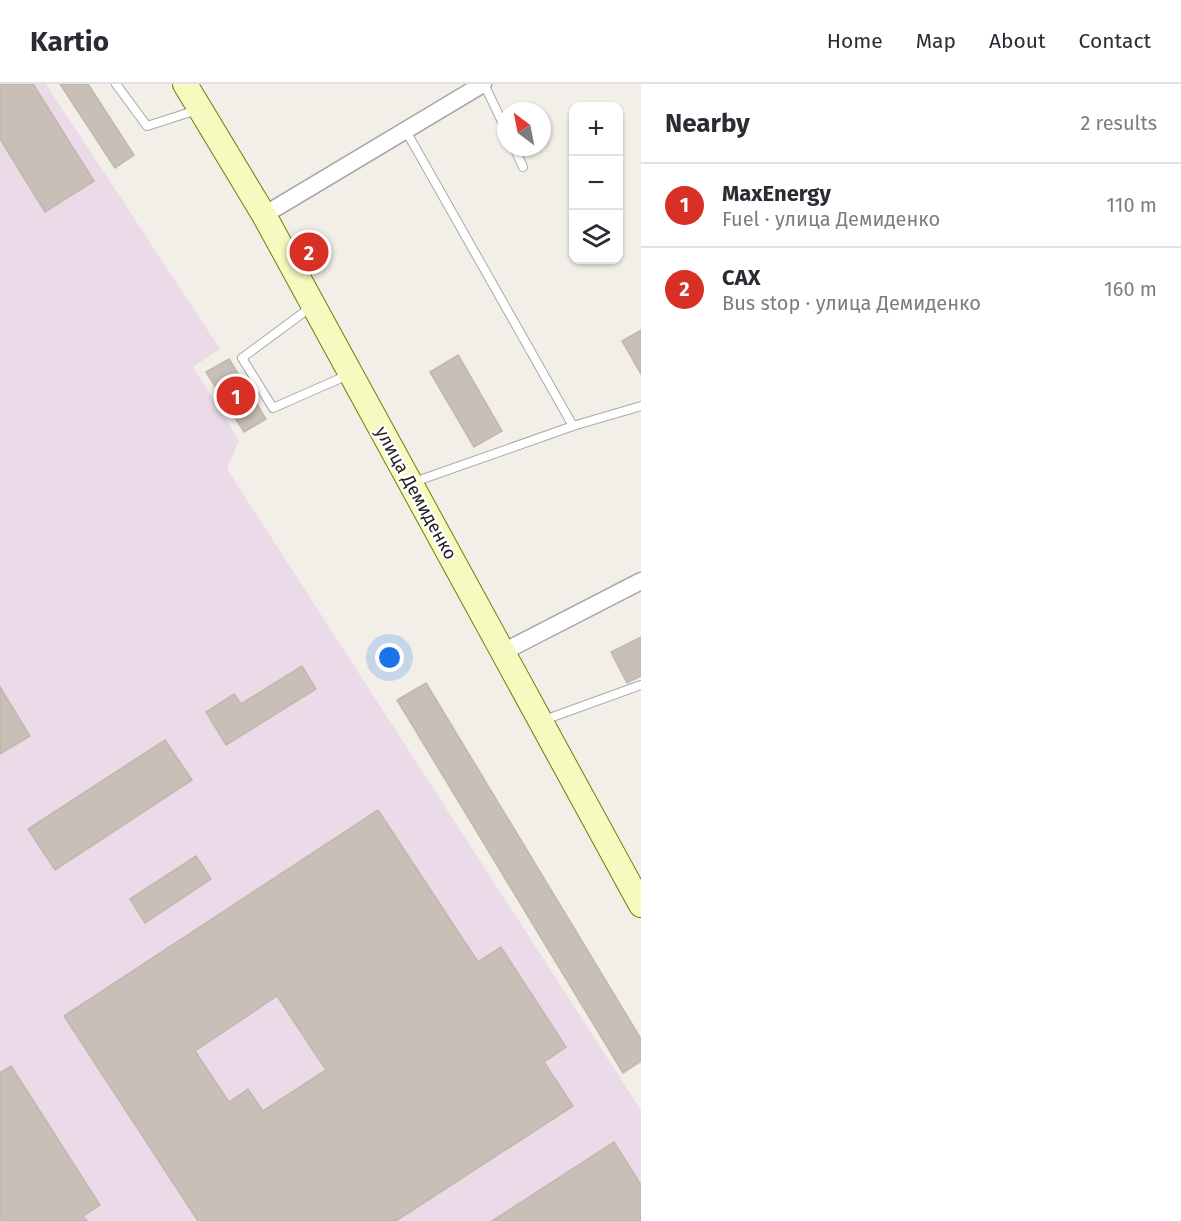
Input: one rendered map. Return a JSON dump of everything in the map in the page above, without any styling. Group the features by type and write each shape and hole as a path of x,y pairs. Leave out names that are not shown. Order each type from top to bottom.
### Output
{"main road":[{"name":"улица Демиденко","path":"185,84 264,215 314,305 641,905"}],"street":[{"path":"264,215 484,84"},
{"path":"502,652 641,581"}],"lane":[{"path":"116,84 147,126 200,109"},
{"path":"484,84 497,111"},
{"path":"406,130 573,426"},
{"path":"518,156 523,167"},
{"path":"314,305 242,358 273,408 351,374"},
{"path":"410,483 573,426 641,406"},
{"path":"540,721 641,685"}],"shaded area":[{"path":"0,84 46,84 220,349 193,367 239,440 227,469 641,1110 641,1221 0,1221"}],"building":[{"path":"0,84 33,84 94,181 45,212 0,139"},
{"path":"60,84 88,84 134,155 115,168"},
{"path":"641,330 641,374 622,341"},
{"path":"458,355 502,431 474,447 430,372"},
{"path":"229,359 266,419 244,432 206,372"},
{"path":"641,637 641,676 627,683 611,652"},
{"path":"302,666 316,689 226,745 206,712 234,694 241,704"},
{"path":"426,683 641,1039 641,1061 623,1073 397,700"},
{"path":"0,687 30,736 0,754"},
{"path":"165,740 192,780 55,870 28,829"},
{"path":"378,810 478,962 501,947 566,1047 544,1062 573,1106 396,1221 198,1221 64,1016","holes":["277,996 326,1070 263,1111 248,1089 229,1102 195,1051"]},
{"path":"196,856 211,879 145,923 130,899"},
{"path":"11,1066 100,1205 83,1216 87,1221 0,1221 0,1073"},
{"path":"614,1142 641,1185 641,1221 492,1221"}],"place":[{"name":"САХ","path":"309,252"},
{"name":"MaxEnergy","path":"236,396"}]}
